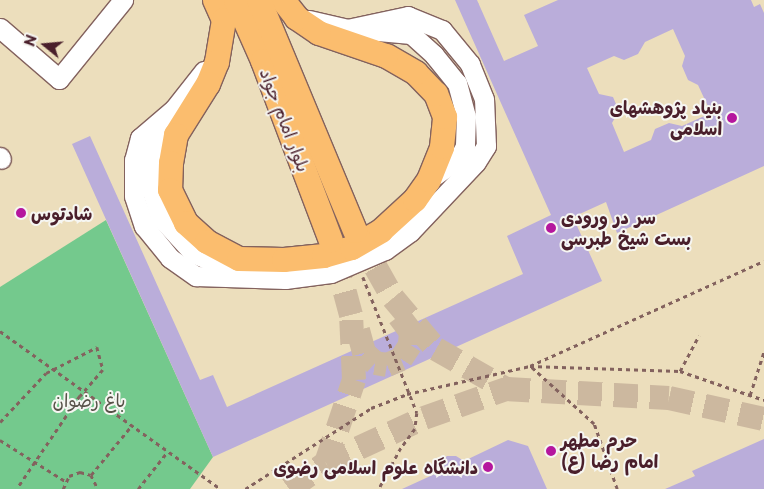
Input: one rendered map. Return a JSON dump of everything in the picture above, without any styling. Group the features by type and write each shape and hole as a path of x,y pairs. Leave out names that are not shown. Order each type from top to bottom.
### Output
{"main road":[{"path":"215,0 224,20 223,37 208,84 176,135 170,162 170,190 186,223 207,242 240,259 284,260 324,256 352,248 381,231 415,200 430,180 442,147 445,117 436,94 416,73 386,56 346,45 319,33 290,9"},
{"name":"بلوار امام جواد","path":"236,0 263,60 331,241"},
{"name":"بلوار امام جواد","path":"259,0 355,231"}],"lane":[{"path":"0,28 59,80 123,0"},
{"path":"174,109 140,138 134,160 134,196 144,226 170,258 196,276 219,278 237,275 285,279 310,276 357,262 385,250 410,232 476,162 486,146 484,99 470,64 442,30 404,8 348,29"},
{"path":"290,9 348,29 411,34 434,54 457,83 466,116 465,146 459,158 430,180"},
{"path":"223,37 199,80 174,109 158,132 152,157 150,185 160,217 193,253 210,261 240,259"}],"path":[{"path":"244,489 371,408 407,394 530,366 764,261"},
{"path":"357,262 407,394 417,413 415,429 400,448 379,489"},
{"path":"0,331 220,489"},
{"path":"680,371 699,336"},
{"path":"0,422 53,369 97,348 103,370 84,392 38,462 17,489"},
{"path":"750,395 764,351"},
{"path":"530,366 680,371 764,400"},
{"path":"530,366 594,424 616,489"},
{"path":"91,475 132,425"},
{"path":"0,440 38,462 65,481"},
{"path":"158,442 168,451"},
{"path":"138,489 168,451"},
{"path":"63,489 65,481 80,472 91,475 98,489"}],"green space":[{"name":"باغ رضوان","path":"106,220 213,457 190,489 0,489 0,287"}],"building":[{"path":"455,0 477,0 504,61 538,46 524,15 558,0 751,0 754,7 760,4 764,13 764,166 617,233 606,202 573,217 602,281 213,457 72,144 90,136 200,380 213,375 227,407 523,274 507,236 551,215","holes":["673,29 685,56 682,66 688,80 698,85 711,113 682,126 669,123 655,129 651,140 624,152 612,123 619,111 613,97 599,94 587,68 614,56 624,60 638,54 645,42"]},
{"path":"764,439 764,489 665,489 695,476 692,471"},
{"name":"دانشگاه علوم اسلامی رضوی","path":"508,440 528,446 547,489 402,489 437,473 440,462 447,456 456,456 464,461"}],"tunnel":[{"path":"358,236 393,298 436,349 506,389"},
{"path":"326,463 354,380 351,315 333,248"},
{"path":"358,330 364,353 375,363 387,365 401,359 410,345 411,332 399,316"},
{"path":"289,489 326,463 424,418 506,389 669,398 764,419"}],"place":[{"name":"بنیاد پژوهشهای اسلامی","path":"732,118"},
{"name":"شادتوس","path":"21,213"},
{"name":"سر در ورودی بست شیخ طبرسی","path":"551,228"},
{"name":"حرم مطهر امام رضا (ع)","path":"551,451"},
{"name":"دانشگاه علوم اسلامی رضوی","path":"488,467"}]}
